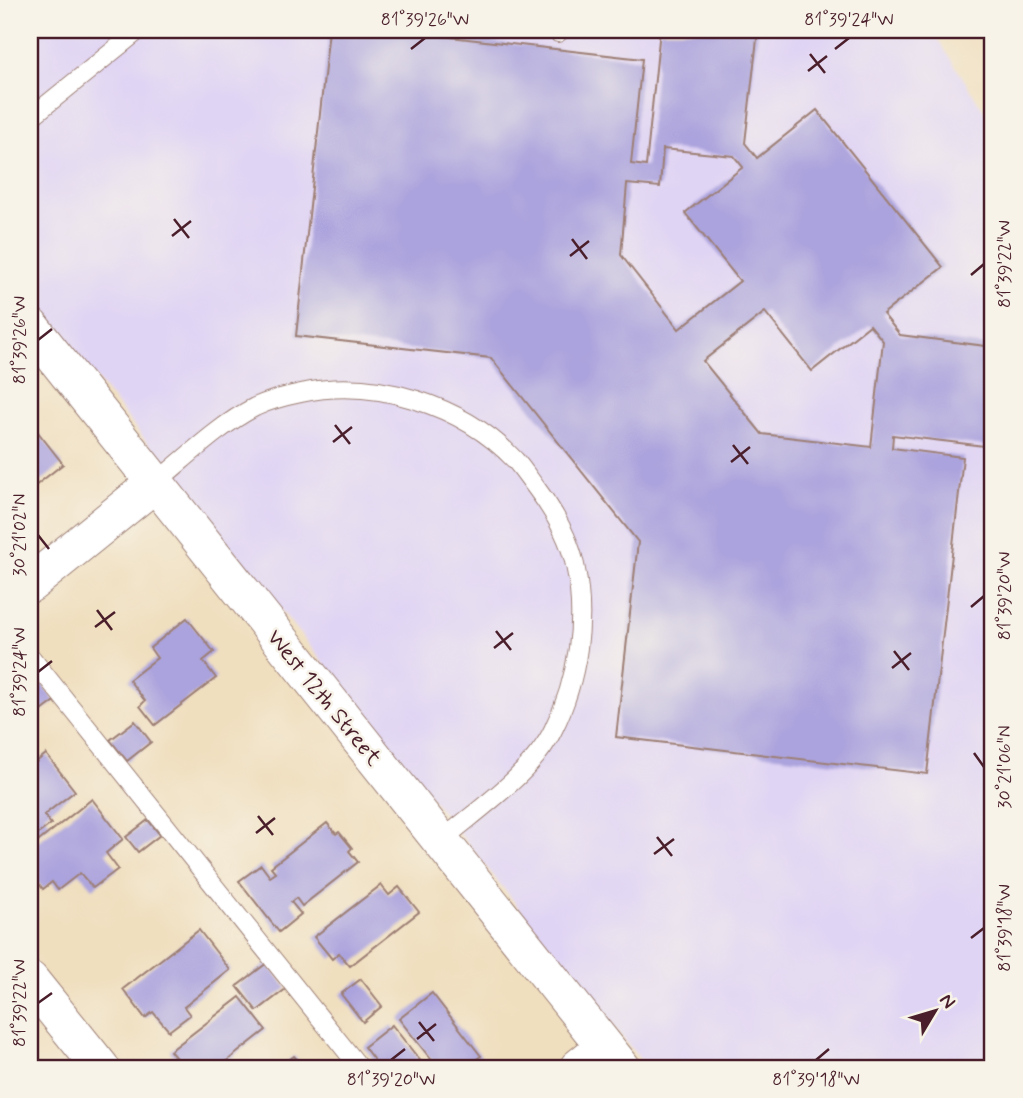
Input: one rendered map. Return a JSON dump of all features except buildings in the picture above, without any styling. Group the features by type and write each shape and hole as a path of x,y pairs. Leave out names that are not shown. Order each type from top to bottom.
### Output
{"street":[{"name":"West 12th Street","path":"30,326 441,841 601,1061"},
{"path":"30,584 154,484"},
{"path":"30,979 101,1068"}],"lane":[{"path":"30,118 139,30"},
{"path":"154,484 225,426 256,406 302,393 338,389 380,391 417,399 466,421 515,460 555,512 575,564 581,611 574,677 553,732 522,772 441,841"},
{"path":"30,656 360,1068"}],"shaded area":[{"path":"30,30 932,30 993,125 993,1068 647,1068 30,296"}]}
